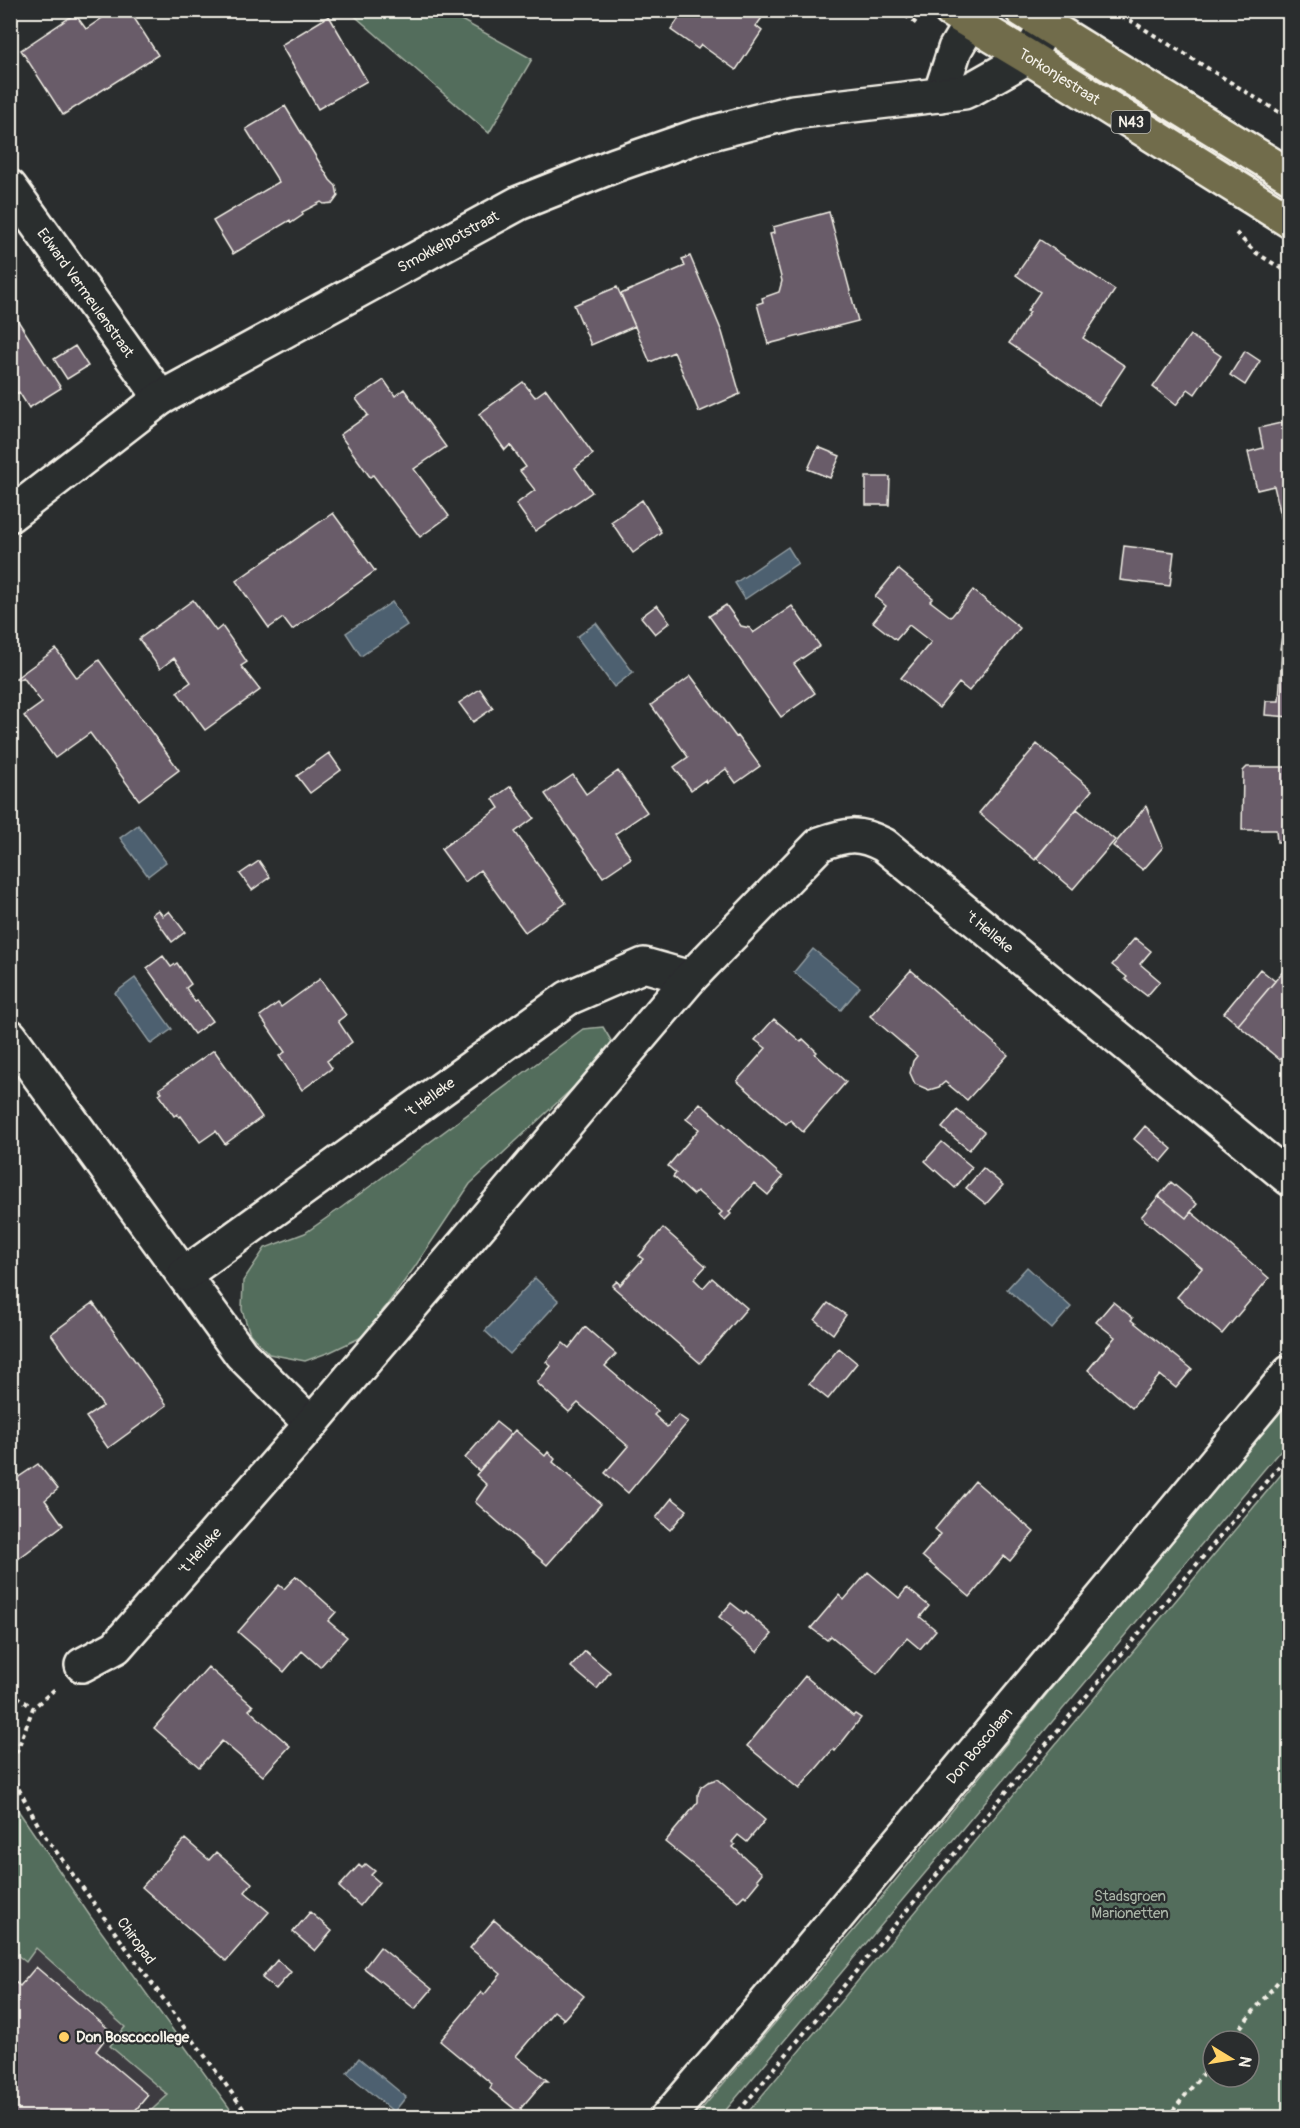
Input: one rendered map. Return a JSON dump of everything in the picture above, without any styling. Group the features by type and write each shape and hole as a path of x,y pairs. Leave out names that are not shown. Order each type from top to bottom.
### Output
{"main road":[{"name":"Torkonjestraat","path":"966,15 1028,57 1290,221"},
{"name":"N43","path":"1034,18 1290,176"}],"street":[{"path":"940,95 966,15"},
{"path":"1028,57 1034,18"},
{"name":"Smokkelpotstraat","path":"10,515 161,398 519,203 604,169 695,137 793,112 963,92 1028,57"},
{"name":"Edward Vermeulenstraat","path":"10,187 161,398"},
{"name":"'t Helleke","path":"82,1665 116,1647 311,1424 690,978 820,844 844,835 868,837 884,845 1290,1179"},
{"name":"'t Helleke","path":"184,1274 568,998 644,965 690,978"},
{"path":"10,1036 241,1354 311,1424"},
{"name":"Don Boscolaan","path":"668,2118 1290,1372"}],"path":[{"path":"1095,10 1128,19 1290,119"},
{"path":"733,2118 1290,1453"},
{"name":"Chiropad","path":"10,1691 33,1708 10,1772 42,1832 250,2118"},
{"path":"1239,2029 1290,1967"},
{"path":"1167,2118 1201,2076"}],"shaded area":[{"name":"Don Boscocollege","path":"36,1947 125,2027 110,2046 168,2095 144,2117 11,2117 10,1950 26,1962"}],"green space":[{"path":"349,11 445,11 532,59 489,133"},
{"path":"603,1027 613,1044 592,1070 470,1184 414,1268 364,1336 305,1361 269,1354 250,1334 242,1310 243,1281 265,1248 305,1233 583,1029"},
{"path":"1289,1396 1289,1440 720,2117 694,2118 877,1903"},
{"name":"Stadsgroen Marionetten","path":"1289,1465 1289,2117 744,2117"},
{"path":"11,1800 90,1916 236,2117 144,2117 168,2095 110,2046 125,2027 36,1948 26,1962 11,1950"}],"water":[{"path":"788,547 798,563 745,599 735,583"},
{"path":"392,602 407,625 361,656 346,633"},
{"path":"596,623 633,672 614,687 577,637"},
{"path":"138,825 166,862 148,876 120,838"},
{"path":"813,949 860,987 841,1010 794,972"},
{"path":"135,978 172,1029 151,1044 115,993"},
{"path":"1027,1267 1071,1307 1052,1329 1007,1289"},
{"path":"535,1278 559,1301 510,1354 485,1331"},
{"path":"359,2058 406,2097 394,2112 347,2073"}],"building":[{"path":"114,10 129,10 158,55 63,115 21,50 75,14 86,29"},
{"path":"684,10 764,10 766,12 756,26 762,31 736,70 701,45 698,49 671,30"},
{"path":"329,16 367,81 318,109 281,45"},
{"path":"285,106 330,180 336,186 338,196 333,203 321,202 302,212 303,215 291,223 290,220 233,254 213,221 279,182 246,129"},
{"path":"829,212 858,321 768,344 757,304 763,302 762,298 779,292 782,281 770,234 774,233 773,227"},
{"path":"1040,240 1115,290 1083,338 1125,366 1099,405 1009,343 1030,312 1027,311 1040,292 1016,275"},
{"path":"690,256 722,332 740,394 699,412 674,352 650,362 621,294 685,266 682,259"},
{"path":"617,287 635,326 591,345 574,305"},
{"path":"13,313 61,388 29,408 19,392 10,397 10,315"},
{"path":"1190,335 1221,356 1195,394 1188,389 1176,405 1153,387"},
{"path":"75,346 88,366 67,379 54,359"},
{"path":"1245,351 1260,361 1245,385 1230,375"},
{"path":"384,380 395,396 404,389 446,447 414,469 449,516 420,537 373,475 370,477 340,435 368,415 356,399"},
{"path":"523,382 535,397 546,389 593,454 575,468 592,492 535,531 516,504 535,490 520,471 526,467 510,445 505,450 479,414"},
{"path":"1290,421 1290,537 1286,537 1274,486 1257,490 1248,452 1263,448 1259,428"},
{"path":"818,447 840,456 830,478 808,469"},
{"path":"866,477 890,477 889,505 866,505"},
{"path":"642,500 661,532 633,553 611,522"},
{"path":"333,513 375,571 292,630 283,618 269,628 236,581"},
{"path":"1124,546 1174,552 1170,586 1120,580"},
{"path":"898,569 933,598 930,601 951,617 973,590 1020,628 969,691 959,683 939,708 901,678 931,642 909,625 896,640 873,622 886,606 875,597"},
{"path":"193,600 216,631 222,626 247,662 241,666 260,690 205,730 177,692 191,682 174,658 160,669 139,639"},
{"path":"657,605 670,622 655,634 641,617"},
{"path":"726,605 741,626 750,628 753,633 792,606 820,646 794,664 815,693 781,717 709,616"},
{"path":"1284,622 1290,622 1290,717 1265,715 1266,701 1279,701 1282,649 1280,649"},
{"path":"56,649 77,678 99,660 179,770 139,800 90,733 55,758 24,716 42,703 23,677 18,680 16,678"},
{"path":"691,676 760,766 736,783 726,769 691,790 674,767 688,757 651,705"},
{"path":"480,689 493,708 473,722 459,703"},
{"path":"1037,744 1092,790 1035,860 979,813"},
{"path":"329,753 341,770 310,793 297,776"},
{"path":"1247,767 1290,767 1290,842 1277,842 1276,830 1242,830 1243,771"},
{"path":"618,771 647,812 615,834 631,858 603,877 545,794 573,775 586,794"},
{"path":"511,786 534,818 515,832 566,903 525,932 480,870 465,882 441,849 499,808 493,799"},
{"path":"1146,806 1163,847 1143,870 1113,846"},
{"path":"1077,809 1115,840 1073,889 1036,858"},
{"path":"259,861 270,877 252,890 240,874"},
{"path":"158,910 163,916 169,911 185,932 172,942 152,914"},
{"path":"1135,938 1151,951 1140,964 1160,981 1147,996 1125,979 1127,977 1112,965"},
{"path":"163,956 171,967 177,963 191,984 186,988 212,1021 194,1034 147,968"},
{"path":"1290,963 1290,1048 1280,1060 1238,1025"},
{"path":"1260,969 1275,981 1238,1025 1224,1013"},
{"path":"911,970 1008,1055 967,1100 945,1082 929,1090 915,1084 910,1073 917,1056 870,1016"},
{"path":"320,979 346,1015 338,1021 352,1042 327,1061 332,1068 302,1090 279,1056 285,1052 260,1016 278,1003 281,1007"},
{"path":"774,1019 801,1042 803,1039 817,1052 815,1054 846,1082 803,1132 790,1120 786,1124 737,1081 766,1048 755,1040"},
{"path":"214,1050 262,1117 225,1144 216,1131 200,1142 181,1116 177,1114 174,1116 159,1094 162,1092 159,1089"},
{"path":"700,1103 783,1177 768,1195 754,1183 725,1220 719,1215 722,1212 697,1191 693,1195 673,1177 676,1173 668,1166 699,1129 686,1119"},
{"path":"957,1110 984,1132 969,1150 942,1128"},
{"path":"1145,1126 1172,1149 1161,1162 1134,1139"},
{"path":"942,1142 972,1167 955,1188 925,1161"},
{"path":"983,1168 1003,1185 986,1204 966,1188"},
{"path":"1171,1182 1197,1204 1186,1218 1159,1196"},
{"path":"1159,1196 1186,1218 1191,1212 1269,1278 1222,1334 1177,1297 1202,1268 1141,1217"},
{"path":"663,1228 706,1266 694,1279 703,1288 712,1278 747,1308 700,1363 612,1286 617,1281 620,1285 643,1259 639,1256"},
{"path":"1113,1302 1133,1318 1131,1320 1192,1369 1176,1388 1160,1375 1132,1408 1088,1370 1115,1337 1096,1322"},
{"path":"93,1303 167,1405 108,1448 86,1417 103,1406 51,1334"},
{"path":"828,1303 846,1315 833,1334 815,1320"},
{"path":"585,1327 616,1354 605,1366 658,1411 654,1415 667,1427 678,1415 688,1422 628,1493 605,1473 628,1446 578,1403 569,1412 537,1383 551,1366 546,1362 563,1343 569,1348"},
{"path":"839,1348 857,1363 828,1399 809,1384"},
{"path":"496,1422 511,1434 479,1471 465,1458"},
{"path":"515,1430 545,1456 548,1452 555,1459 553,1462 601,1504 547,1565 475,1502 487,1485 476,1475"},
{"path":"38,1464 58,1489 45,1500 63,1525 10,1565 10,1483"},
{"path":"975,1481 1034,1532 1010,1561 1004,1556 970,1597 922,1556 941,1534 935,1529"},
{"path":"672,1498 687,1510 670,1530 656,1518"},
{"path":"868,1572 899,1598 907,1588 929,1606 920,1617 936,1630 920,1649 907,1638 877,1674 831,1636 827,1640 811,1628 839,1595 844,1600"},
{"path":"296,1576 336,1612 328,1621 347,1637 320,1667 302,1651 284,1672 238,1632 279,1585 284,1589"},
{"path":"731,1603 745,1614 746,1612 772,1634 757,1652 719,1617"},
{"path":"585,1651 610,1672 597,1689 571,1667"},
{"path":"208,1667 253,1706 249,1710 290,1746 263,1776 222,1741 199,1767 154,1728"},
{"path":"805,1676 853,1716 855,1714 861,1718 835,1751 833,1749 799,1789 747,1746"},
{"path":"717,1779 765,1820 747,1842 738,1835 732,1842 735,1845 733,1847 762,1873 757,1879 759,1881 746,1897 744,1895 738,1901 665,1842 698,1802 701,1787"},
{"path":"185,1839 209,1860 216,1852 252,1883 245,1892 269,1912 226,1961 142,1887"},
{"path":"366,1864 375,1871 371,1875 379,1882 360,1906 339,1887 359,1865 362,1868"},
{"path":"310,1912 332,1931 315,1951 293,1932"},
{"path":"494,1920 584,1996 562,2021 563,2018 554,2011 516,2056 548,2081 544,2081 521,2108 522,2115 490,2089 492,2084 440,2041 481,1992 484,1995 501,1974 470,1948"},
{"path":"380,1947 432,1989 415,2009 364,1968"},
{"path":"277,1960 291,1972 276,1989 262,1978"},
{"name":"Don Boscocollege","path":"36,1967 111,2031 96,2051 148,2095 129,2118 10,2118 10,1978 20,1986"}],"place":[{"name":"Don Boscocollege","path":"64,2037"}]}
